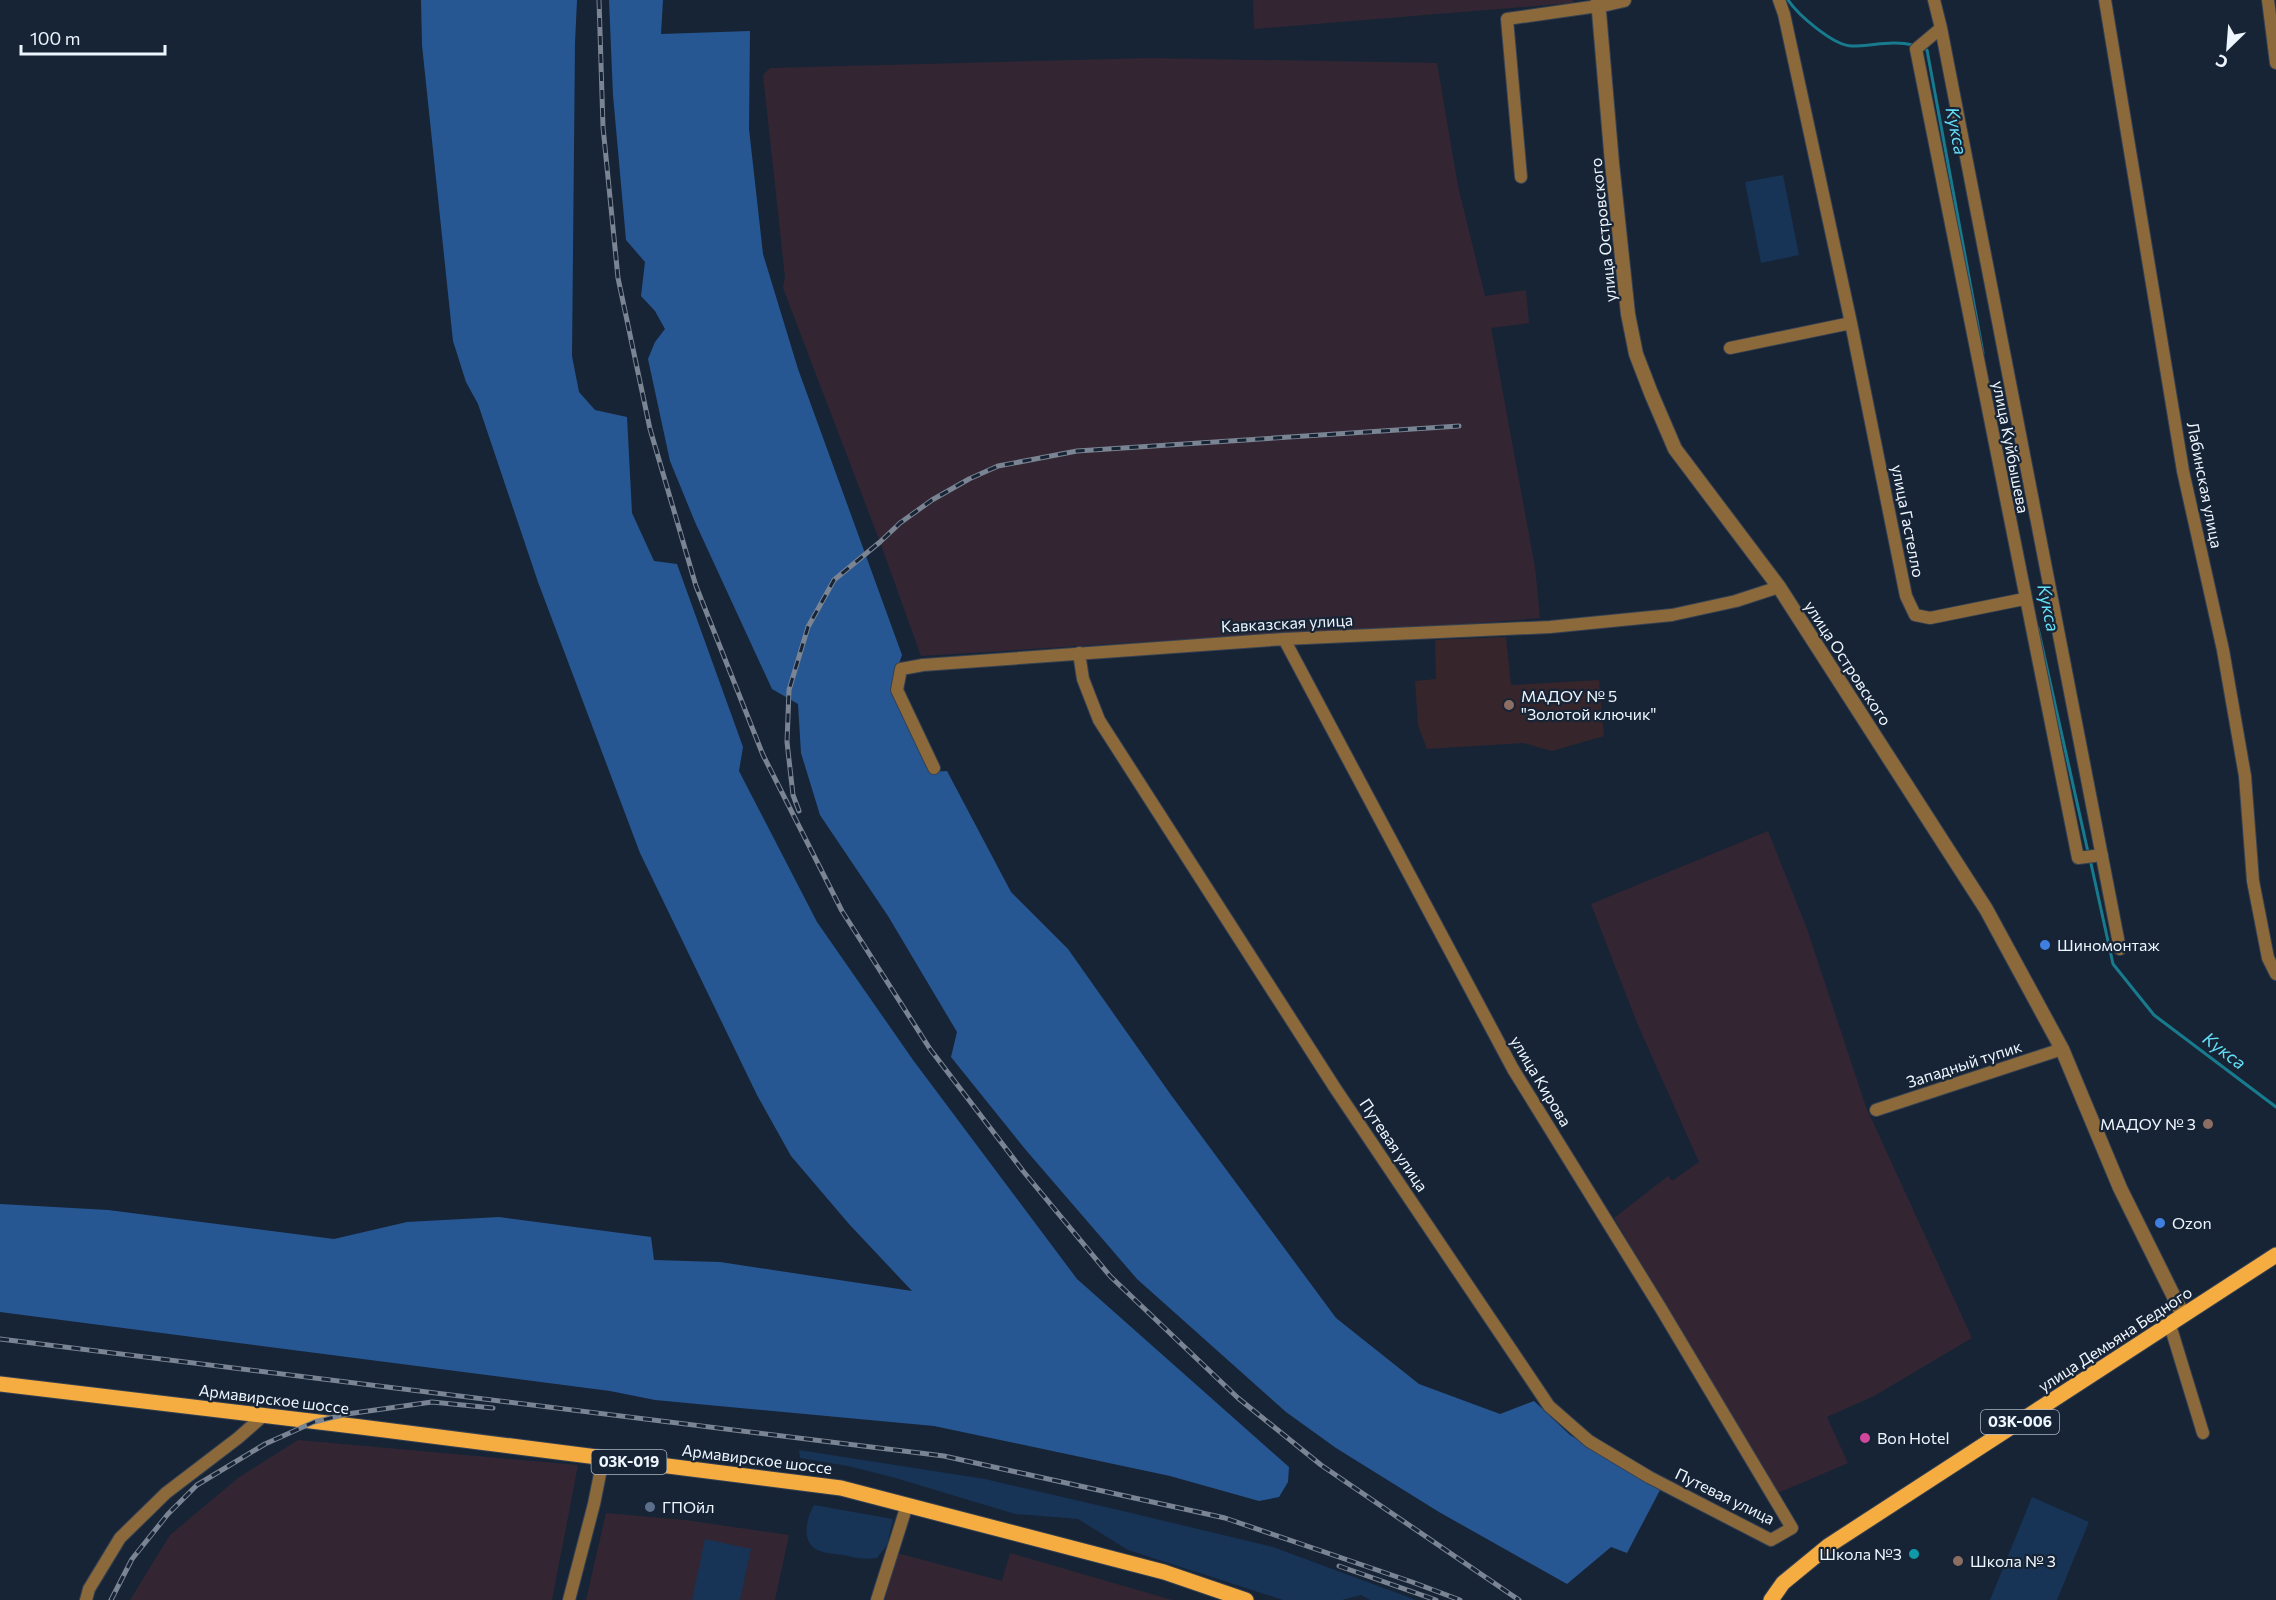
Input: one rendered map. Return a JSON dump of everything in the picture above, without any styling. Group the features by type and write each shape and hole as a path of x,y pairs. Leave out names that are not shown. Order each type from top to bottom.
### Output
{"main road":[{"name":"улица Демьяна Бедного","path":"1771,1600 1783,1583 1828,1546 2276,1255"},
{"name":"Армавирское шоссе","path":"0,1384 842,1488 1164,1572 1246,1600"}],"street":[{"path":"1521,177 1507,19 1624,0"},
{"name":"улица Гастелло","path":"1779,0 1784,14 1851,323 1906,596 1915,615 1930,618 2024,599"},
{"name":"улица Куйбышева","path":"1934,0 2093,856 2120,949"},
{"name":"Лабинская улица","path":"2105,0 2184,471 2223,650 2245,776 2253,881 2268,958 2276,974"},
{"path":"2268,0 2276,63"},
{"name":"улица Островского","path":"1598,3 1628,314 1636,354 1675,449 1779,587 1986,909 2062,1049 2121,1188 2184,1315"},
{"name":"улица Куйбышева","path":"1941,28 1917,49 2024,599 2078,858 2093,856"},
{"path":"1730,348 1851,323"},
{"name":"Кавказская улица","path":"934,768 897,690 901,669 922,665 1284,639 1550,627 1661,616 1736,601 1779,587"},
{"name":"улица Кирова","path":"1284,639 1513,1069 1660,1307 1792,1528"},
{"name":"Путевая улица","path":"1079,653 1083,679 1099,720 1335,1088 1549,1406 1589,1441 1649,1477 1771,1540 1792,1528"},
{"name":"Западный тупик","path":"1876,1110 2062,1049"},
{"path":"2169,1324 2203,1433"},
{"path":"86,1600 89,1589 120,1538 166,1493 263,1416"},
{"path":"570,1600 603,1459"},
{"path":"877,1600 907,1505"}],"shaded area":[{"path":"421,0 577,0 572,356 579,392 595,410 627,417 632,513 654,561 677,564 743,747 739,771 817,922 913,1060 1077,1279 1289,1467 1288,1482 1279,1497 1259,1501 1170,1476 934,1426 655,1400 610,1391 0,1312 0,1204 108,1210 334,1239 407,1222 499,1217 651,1237 654,1260 720,1262 912,1291 849,1224 791,1156 757,1095 640,853 538,582 478,404 466,382 453,341 422,45"},
{"path":"609,0 663,0 661,34 750,31 749,129 763,254 798,369 902,655 892,684 930,772 947,771 1011,892 1068,949 1171,1095 1336,1318 1419,1384 1500,1414 1534,1401 1570,1435 1660,1490 1627,1553 1611,1547 1567,1584 1439,1512 1336,1448 1286,1412 1137,1279 1025,1149 951,1057 957,1032 888,916 820,815 801,753 798,704 772,689 695,522 670,461 648,359 655,342 665,329 655,311 641,296 645,262 626,240 613,95"},
{"path":"1253,0 1573,0 1573,3 1254,29"},
{"path":"1150,58 1437,63 1458,186 1485,296 1526,290 1529,323 1491,328 1535,567 1540,618 1408,629 1271,634 921,656 783,288 785,277 763,75 770,68"},
{"path":"1783,175 1799,255 1761,263 1745,182"},
{"name":"МАДОУ № 5 \"Золотой ключик\"","path":"1506,637 1511,685 1599,680 1604,736 1552,751 1523,743 1427,749 1418,725 1415,681 1436,679 1435,640"},
{"path":"1768,831 1807,929 1866,1107 1972,1338 1874,1396 1827,1417 1848,1463 1778,1493 1614,1218 1668,1176 1672,1181 1699,1162 1637,1023 1591,904"},
{"path":"298,1440 578,1465 552,1600 130,1600 170,1535 238,1478"},
{"path":"799,1450 985,1479 1273,1547 1416,1600 1370,1600 1361,1595 1342,1600 1283,1600 1128,1550 1078,1519 1015,1514 892,1477 848,1466 800,1458"},
{"path":"2032,1497 2089,1522 2057,1600 1990,1600"},
{"path":"814,1505 893,1519 887,1545 877,1558 869,1559 826,1553 814,1548 806,1531"},
{"path":"606,1513 685,1520 789,1535 775,1600 586,1600"},
{"path":"705,1539 751,1549 740,1600 692,1600"},
{"path":"897,1553 1002,1581 1010,1553 1172,1600 885,1600"}],"waterway":[{"name":"Кукса","path":"1788,0 1817,29 1844,45 1898,43 1913,45"},
{"name":"Кукса","path":"1922,47 1927,50 1983,353"},
{"name":"Кукса","path":"2038,628 2088,852"},
{"name":"Кукса","path":"2090,859 2113,964 2154,1015 2276,1107"}],"railway":[{"path":"599,0 603,127 618,278 650,429 696,586 763,755 842,911 930,1049 1023,1171 1110,1276 1238,1398 1321,1465 1519,1600"},
{"path":"799,811 793,795 787,742 789,690 808,627 834,580 900,523 932,500 998,466 1077,451 1459,426"},
{"path":"0,1339 944,1456 1225,1518 1460,1600"},
{"path":"111,1600 132,1559 168,1514 197,1485 265,1444 314,1422 347,1414 432,1402 493,1408"},
{"path":"1339,1566 1436,1600"}],"place":[{"name":"МАДОУ № 5 \"Золотой ключик\"","path":"1509,705"},
{"name":"Шиномонтаж","path":"2045,945"},
{"name":"МАДОУ № 3","path":"2208,1124"},
{"name":"Ozon","path":"2160,1223"},
{"name":"Bon Hotel","path":"1865,1438"},
{"name":"ГПОйл","path":"650,1507"},
{"name":"Школа №3","path":"1914,1554"},
{"name":"Школа № 3","path":"1958,1561"}]}
